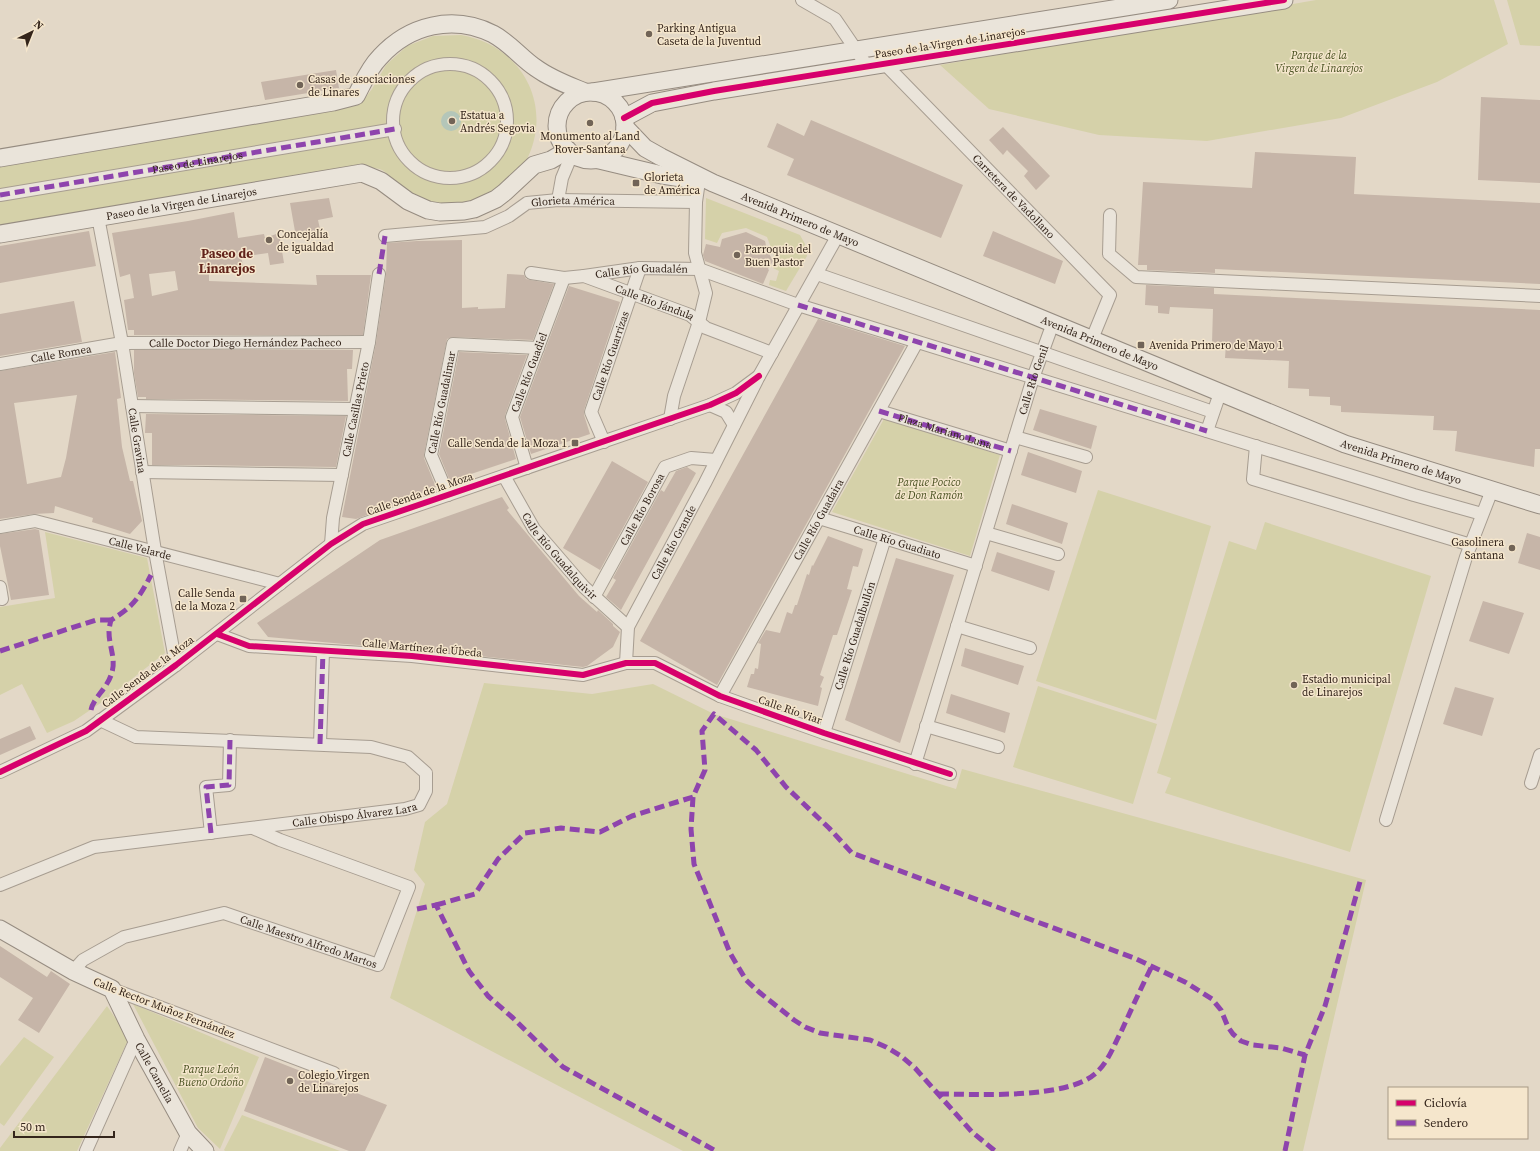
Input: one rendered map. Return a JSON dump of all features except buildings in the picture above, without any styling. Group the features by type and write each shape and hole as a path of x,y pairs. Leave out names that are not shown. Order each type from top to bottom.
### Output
{"main road":[{"name":"Paseo de la Virgen de Linarejos","path":"589,92 1169,0"},
{"name":"Paseo de la Virgen de Linarejos","path":"624,122 652,103 884,63 1284,0"},
{"path":"0,158 333,102 356,96 373,65 389,48 414,32 426,27 452,23 468,25 492,34 514,49 535,68 552,78 589,92 600,93 613,100 622,111 624,122 621,142 616,149 606,156 595,159"},
{"path":"589,92 572,97 567,101 563,106 558,119 558,132 560,139 570,152 587,159 595,159 662,175 706,182"},
{"path":"624,122 645,148 706,182"},
{"name":"Paseo de la Virgen de Linarejos","path":"0,234 362,173 381,181 408,201 428,210 440,212 464,211 474,209 496,199 534,165 570,152"},
{"name":"Avenida Primero de Mayo","path":"706,182 1345,444 1540,505"},
{"name":"Calle Rector Muñoz Fernández","path":"0,929 72,971 112,989"},
{"name":"Calle Camelia","path":"112,989 136,1039 188,1133 205,1151"}],"street":[{"path":"802,0 835,19 857,49 867,66"},
{"name":"Carretera de Vadollano","path":"884,63 1110,295 1092,339"},
{"path":"454,64 466,66 487,77 499,91 507,113 507,128 502,146 491,162 475,173 456,178 437,176 419,168 400,150 396,138 395,128 393,119 395,108 397,101 406,85 419,73 436,66 454,64"},
{"name":"Paseo de Linarejos","path":"0,195 395,128"},
{"path":"558,200 562,178 570,152"},
{"name":"Calle Río Guadalén","path":"670,419 674,396 699,322 706,293 695,253 696,202 706,182"},
{"name":"Glorieta América","path":"385,236 485,227 509,216 527,203 558,200 696,202"},
{"path":"1110,215 1109,254 1136,277 1540,296"},
{"name":"Calle Gravina","path":"98,217 122,343 155,551 176,665"},
{"name":"Calle Río Grande","path":"626,663 628,627 759,376 838,235"},
{"name":"Calle Río Guadalén","path":"584,276 640,268 700,269 798,305"},
{"name":"Calle Río Guarrizas","path":"604,442 591,412 640,268"},
{"name":"Calle Río Jándula","path":"531,273 564,278 584,276 690,314 706,328 772,353"},
{"name":"Calle Casillas Prieto","path":"332,544 333,518 369,342 379,274"},
{"path":"817,274 1213,412"},
{"name":"Calle Río Guadiel","path":"527,468 512,417 564,278"},
{"path":"798,305 1414,495 1482,514"},
{"name":"Calle Río Genil","path":"915,764 1033,378 1053,323"},
{"name":"Calle Doctor Diego Hernández Pacheco","path":"122,343 369,342"},
{"name":"Calle Río Guadaira","path":"720,696 917,342"},
{"name":"Calle Romea","path":"0,364 122,343"},
{"name":"Calle Río Guadalimar","path":"448,496 431,455 453,344 538,348"},
{"name":"Calle Senda de la Moza","path":"0,772 86,731 176,665 332,544 363,524 710,405 736,393 759,376"},
{"path":"1206,431 1220,393"},
{"path":"710,405 726,412 734,425"},
{"path":"132,406 355,409"},
{"name":"Plaza Mariano Luna","path":"878,411 1011,451"},
{"path":"1015,437 1086,457"},
{"path":"1256,446 1253,479 1471,545"},
{"name":"Calle Río Borosa","path":"594,597 665,467 688,459 716,460"},
{"path":"142,472 342,475"},
{"name":"Calle Río Guadalquivir","path":"504,476 534,529 584,588 628,627"},
{"path":"1386,820 1466,557 1492,490"},
{"name":"Calle Río Guadiato","path":"819,518 976,566"},
{"name":"Calle Velarde","path":"0,527 35,521 280,584"},
{"path":"986,533 1058,554"},
{"name":"Calle Río Guadalbullón","path":"824,733 885,538"},
{"path":"957,626 1030,648"},
{"name":"Calle Martínez de Úbeda","path":"216,634 249,646 412,656 583,675 626,663"},
{"path":"320,744 323,651"},
{"name":"Calle Río Viar","path":"626,663 655,663 720,696 915,764 950,774"},
{"name":"Calle Obispo Álvarez Lara","path":"0,885 94,847 405,809 419,805 426,791 426,773 408,757 371,747 136,737 100,720"},
{"path":"926,726 998,747"},
{"path":"211,833 206,787 230,784 230,740"},
{"path":"1531,783 1540,755"},
{"name":"Calle Maestro Alfredo Martos","path":"72,971 83,960 124,937 224,913 378,965 409,887 280,840 252,828"},
{"name":"Calle Rector Muñoz Fernández","path":"112,989 334,1073"},
{"path":"86,1151 136,1039"},
{"path":"180,1151 188,1133"}],"green space":[{"name":"Parque de la Virgen de Linarejos","path":"1316,0 1494,0 1508,44 1437,82 1341,118 1207,141 1099,135 989,109 940,65"},
{"path":"1507,0 1540,0 1540,46 1520,45"},
{"path":"461,35 482,41 501,51 516,64 527,81 534,99 537,119 534,140 526,161 519,170 486,198 460,205 436,203 407,193 382,170 358,168 0,229 0,162 362,102 372,89 386,65 407,46 433,36"},
{"path":"706,198 800,235 805,244 807,256 786,291 769,285 770,280 776,281 779,271 773,268 776,261 767,237 746,228 722,233 717,243 705,239"},
{"name":"Parque Pocico de Don Ramón","path":"884,419 1000,455 970,556 832,512"},
{"path":"1098,490 1211,526 1156,720 1036,681"},
{"name":"Estadio municipal de Linarejos","path":"1265,522 1431,576 1350,852 1165,793 1171,778 1157,773 1229,541 1256,550"},
{"path":"45,532 147,558 165,653 105,700 74,721 47,733 22,684 0,695 0,607 55,598"},
{"path":"484,683 592,694 653,684 714,714 956,789 962,769 1366,880 1303,1151 683,1151 390,998 425,884 414,870 425,822 447,804"},
{"path":"1038,686 1157,724 1133,804 1013,767"},
{"name":"Parque León Bueno Ordoño","path":"133,1004 259,1057 220,1149 198,1128"},
{"path":"107,1006 129,1038 77,1151 0,1151 0,1148"},
{"path":"24,1037 54,1057 4,1126 0,1123 0,1066"},
{"path":"242,1115 340,1151 225,1151 224,1150"}],"shaded area":[{"path":"447,111 455,111 461,117 461,125 455,131 447,131 441,125 441,117"}],"marked path":[{"path":"0,195 395,129"},
{"path":"379,274 385,236"},
{"path":"798,305 1207,431"},
{"path":"879,411 1011,451"},
{"path":"91,710 112,672 113,657 109,637 111,620 125,611 135,601 151,575"},
{"path":"0,651 96,620 111,620"},
{"path":"320,744 323,651"},
{"path":"436,905 475,894 498,859 525,833 561,828 600,832 632,816 693,797 705,770 702,731 714,714 756,750 786,787 829,828 852,853 1134,958 1185,982 1212,999 1221,1010 1228,1027 1241,1041 1253,1045 1281,1048 1305,1055"},
{"path":"211,833 206,787 229,785 230,740"},
{"path":"693,797 691,829 694,864 730,953 746,980 794,1020 805,1027 820,1033 870,1040 901,1056 915,1068 972,1132 995,1151"},
{"path":"1285,1151 1305,1055 1325,1006 1361,878"},
{"path":"417,909 436,905 469,971 488,996 513,1018 563,1067 716,1151"},
{"path":"939,1094 999,1094 1046,1091 1067,1087 1085,1080 1098,1071 1108,1057 1152,966"}],"cycle path":[{"path":"624,118 652,103 714,91 1284,0"},
{"path":"0,772 86,731 176,665 331,544 363,524 710,405 736,393 759,376"},
{"path":"217,634 249,646 412,656 583,675 626,663 655,663 720,696 824,733 950,774"}],"place":[{"name":"Parking Antigua Caseta de la Juventud","path":"649,34"},
{"name":"Casas de asociaciones de Linares","path":"300,85"},
{"name":"Estatua a Andrés Segovia","path":"452,121"},
{"name":"Monumento al Land Rover-Santana","path":"590,123"},
{"name":"Glorieta de América","path":"636,183"},
{"name":"Concejalía de igualdad","path":"269,240"},
{"name":"Parroquia del Buen Pastor","path":"737,255"},
{"name":"Avenida Primero de Mayo 1","path":"1141,345"},
{"name":"Calle Senda de la Moza 1","path":"575,443"},
{"name":"Gasolinera Santana","path":"1512,548"},
{"name":"Calle Senda de la Moza 2","path":"243,599"},
{"name":"Estadio municipal de Linarejos","path":"1294,685"},
{"name":"Colegio Virgen de Linarejos","path":"290,1081"}],"district":[{"name":"Paseo de Linarejos","path":"227,260"}]}
